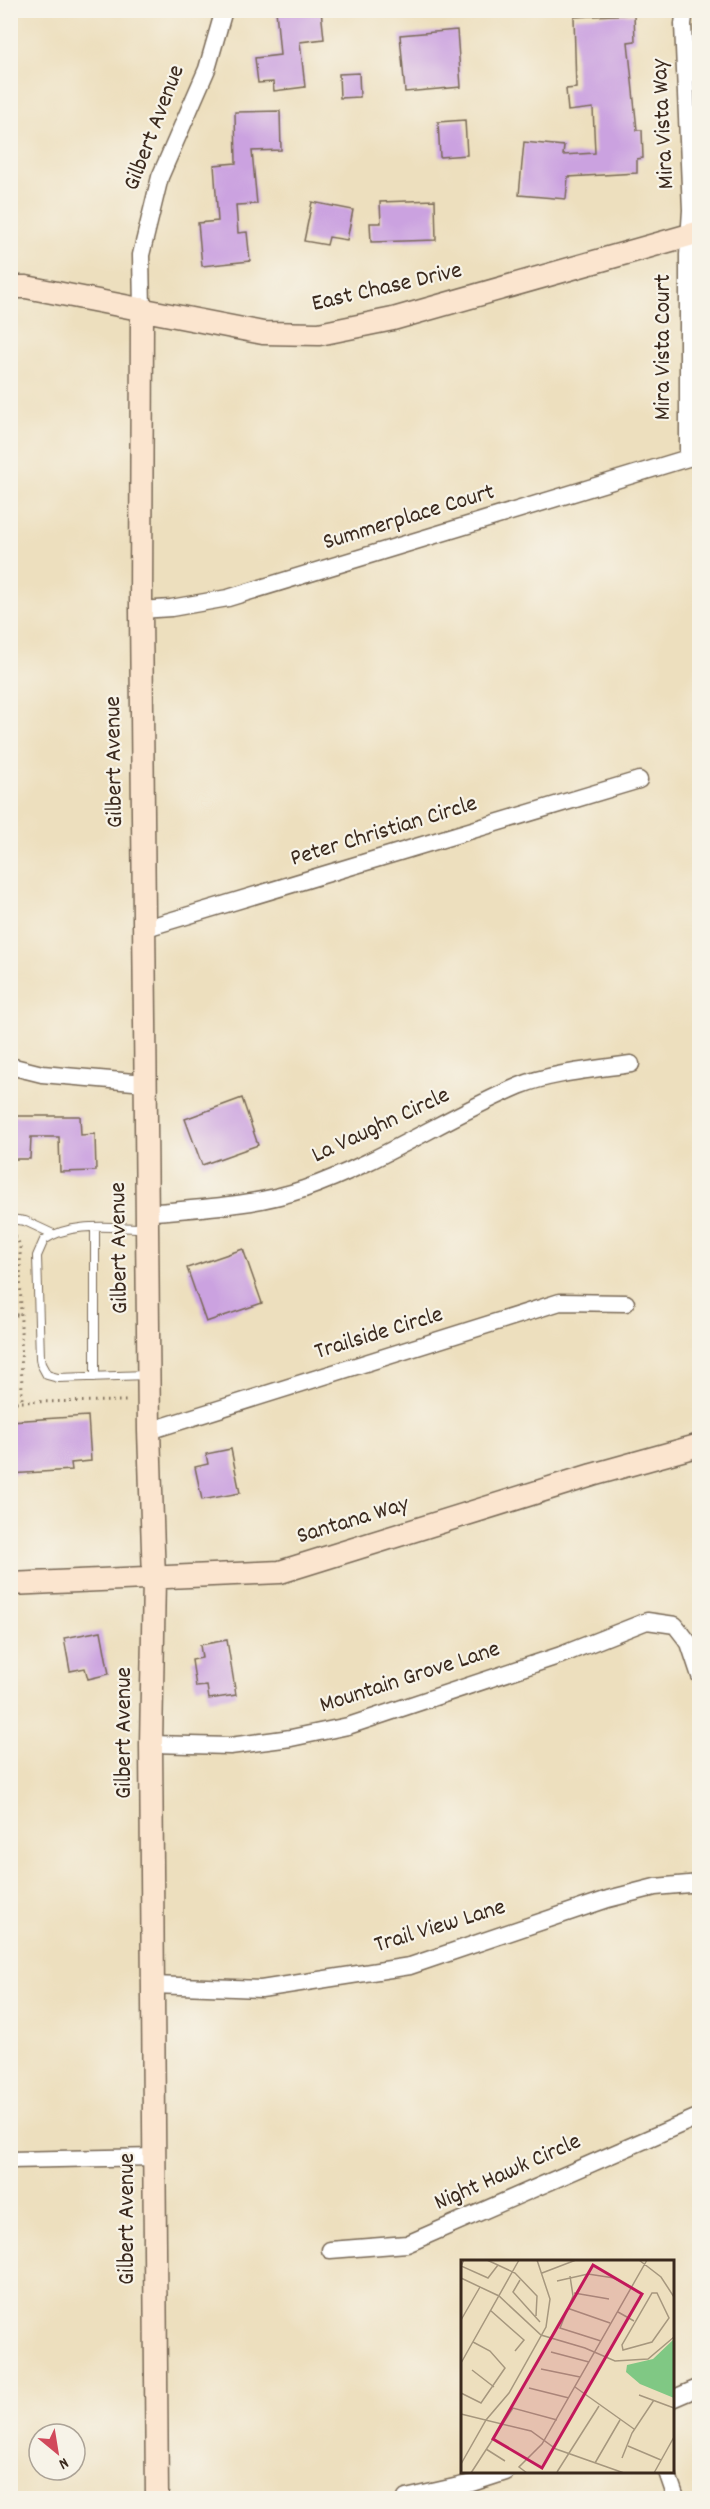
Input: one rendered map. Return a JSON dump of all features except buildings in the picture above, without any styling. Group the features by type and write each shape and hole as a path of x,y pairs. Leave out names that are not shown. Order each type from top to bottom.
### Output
{"street":[{"name":"Gilbert Avenue","path":"157,2499 152,1744 154,1579 148,1401 143,929 141,255 160,177 207,69 224,10"},
{"name":"Mira Vista Way","path":"685,10 683,24 694,234"},
{"name":"East Chase Drive","path":"10,287 26,287 263,333 328,333 438,307 694,234"},
{"name":"Mira Vista Court","path":"688,458 694,234"},
{"name":"Summerplace Court","path":"141,610 171,608 228,598 688,458"},
{"name":"Peter Christian Circle","path":"143,929 639,780"},
{"name":"La Vaughn Circle","path":"146,1220 261,1201 304,1188 359,1166 520,1086 572,1073 631,1064"},
{"path":"10,1066 42,1074 145,1083"},
{"name":"Trailside Circle","path":"149,1431 560,1302 626,1303"},
{"name":"Santana Way","path":"10,1584 280,1572 699,1444"},
{"name":"Mountain Grove Lane","path":"152,1744 230,1746 291,1738 348,1726 572,1651 647,1621 675,1625 689,1643 699,1676"},
{"name":"Trail View Lane","path":"153,1986 261,1989 410,1966 608,1899 655,1887 699,1883"},
{"name":"Night Hawk Circle","path":"330,2250 407,2244 699,2116"},
{"path":"10,2160 155,2157"},
{"path":"674,2398 699,2386"},
{"path":"406,2499 503,2473"},
{"path":"667,2473 676,2499"}],"lane":[{"path":"10,1219 24,1221 53,1234"},
{"path":"146,1220 95,1228 75,1228 53,1234 44,1240 37,1256 40,1364 47,1375 52,1377 148,1376"},
{"path":"95,1228 95,1377"}],"path":[{"path":"10,1234 17,1238 20,1246 22,1402"},
{"path":"10,1315 21,1314"},
{"path":"10,1402 148,1401"}]}
